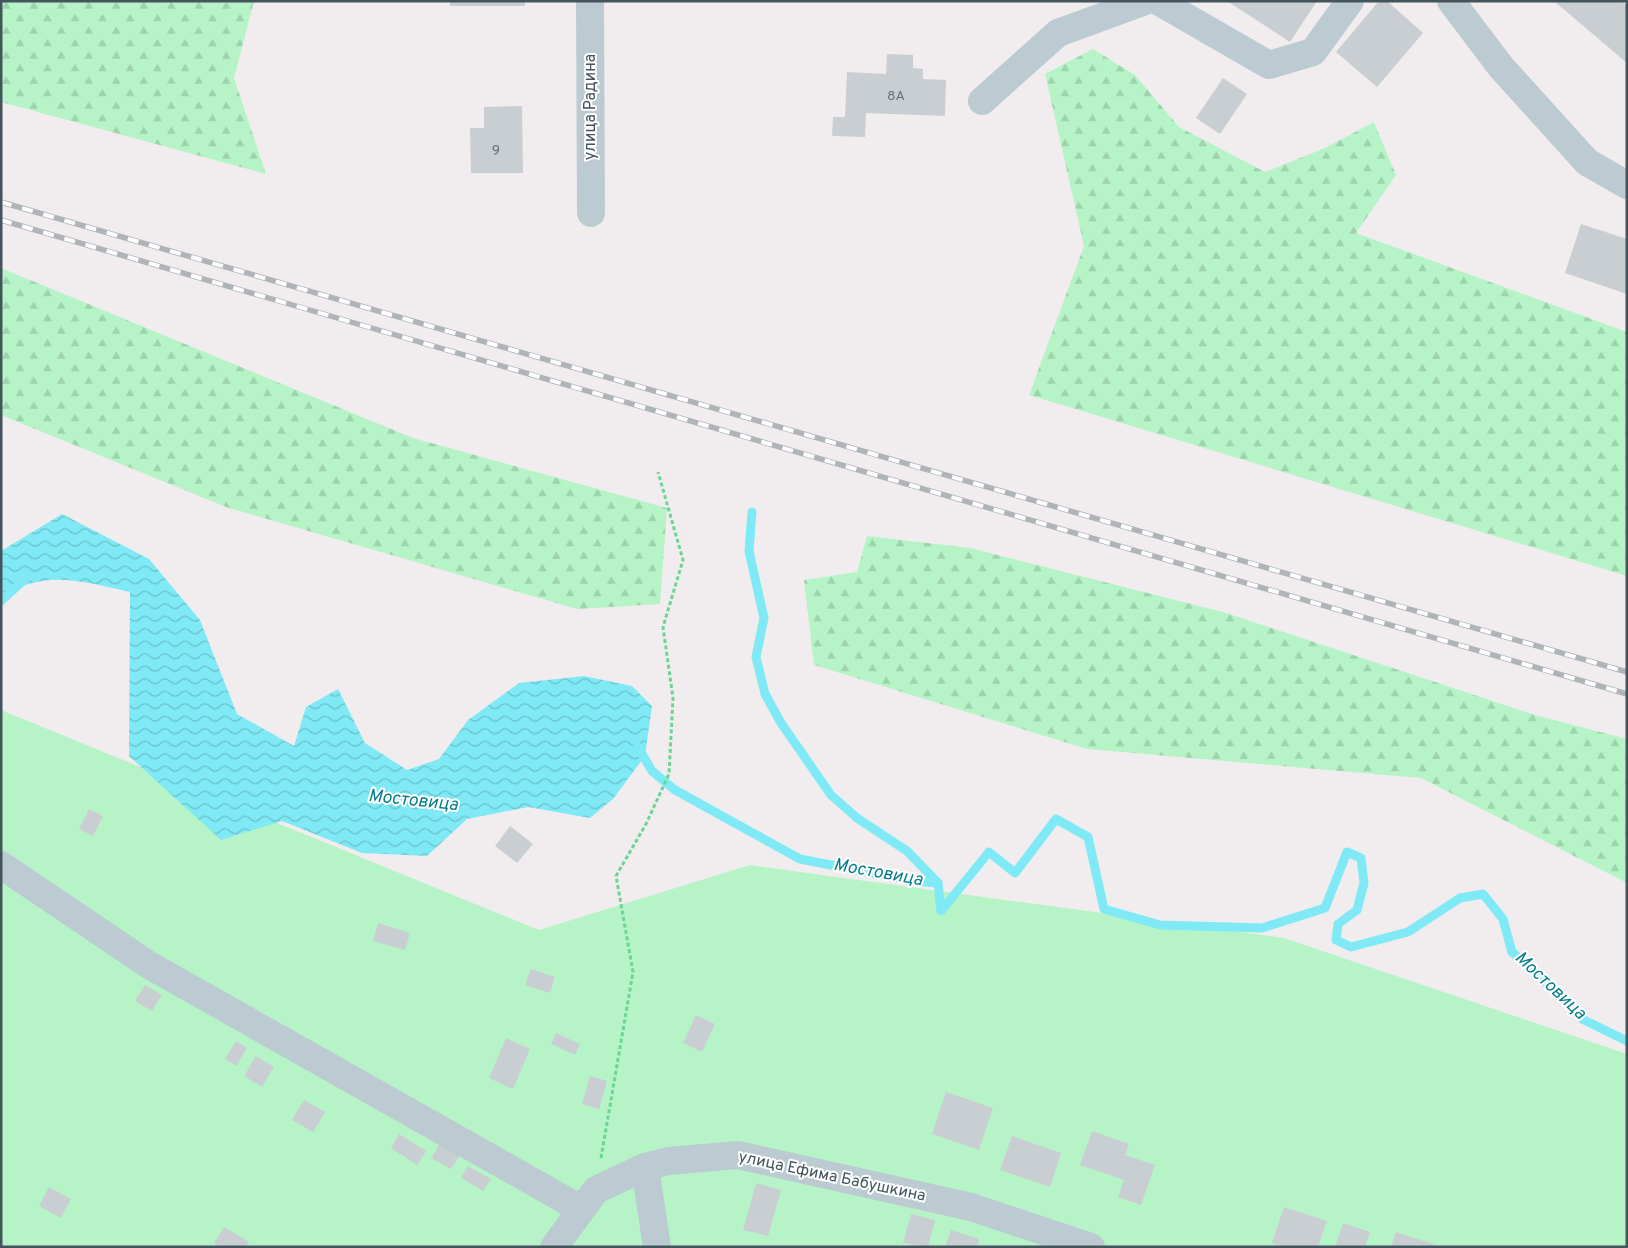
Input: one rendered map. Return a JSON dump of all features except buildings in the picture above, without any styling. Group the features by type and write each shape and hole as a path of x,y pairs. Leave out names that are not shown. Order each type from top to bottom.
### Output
{"street":[{"name":"улица Радина","path":"590,1 591,212"},
{"path":"982,101 1058,33 1145,1"},
{"path":"1158,1 1269,65 1313,52 1348,2"},
{"path":"1451,1 1501,67 1588,162 1627,186"},
{"path":"1,865 149,965 588,1200 554,1247"},
{"name":"улица Ефима Бабушкина","path":"588,1200 646,1167 668,1161 738,1155 971,1207 1091,1247"},
{"path":"646,1167 657,1247"}],"path":[{"path":"588,1200 633,972 616,876 646,824 668,774 673,698 663,627 683,560 658,472"}],"green space":[{"path":"1,1 254,1 234,78 266,174 1,102"},
{"path":"1093,49 1135,75 1179,127 1265,172 1325,148 1374,122 1396,175 1356,233 1627,332 1627,576 1029,395 1084,246 1045,74"},
{"path":"1,268 413,438 667,508 660,604 577,609 226,507 1,415"},
{"path":"867,536 970,548 1223,612 1535,715 1627,739 1627,883 1421,778 1087,749 814,665 804,580 857,572"},
{"path":"1,710 539,930 750,865 1284,938 1627,1054 1627,1247 1,1247"}],"water":[{"path":"62,514 149,559 200,620 237,714 294,746 306,707 338,689 365,743 407,770 439,759 468,720 519,683 584,676 632,686 652,706 645,756 613,799 590,818 528,807 467,819 427,856 362,853 282,821 221,840 129,756 130,592 96,584 48,580 32,583 1,598 1,551"}],"waterway":[{"path":"752,512 749,551 764,618 756,657 765,694 781,723 831,795 857,818 907,851 938,883"},
{"name":"Мостовица","path":"1,601 25,579"},
{"name":"Мостовица","path":"638,747 652,771 675,790 800,859 913,881 938,883 941,911 989,852 1015,873 1056,819 1088,837 1104,909 1160,925 1262,928 1325,908 1347,852 1361,858 1364,883 1357,910 1338,924 1336,940 1351,947 1408,932 1460,898 1483,894 1503,919 1512,952 1538,974 1582,1019 1627,1041"}],"railway":[{"path":"1,202 1627,672"},
{"path":"1,220 1627,694"}]}
